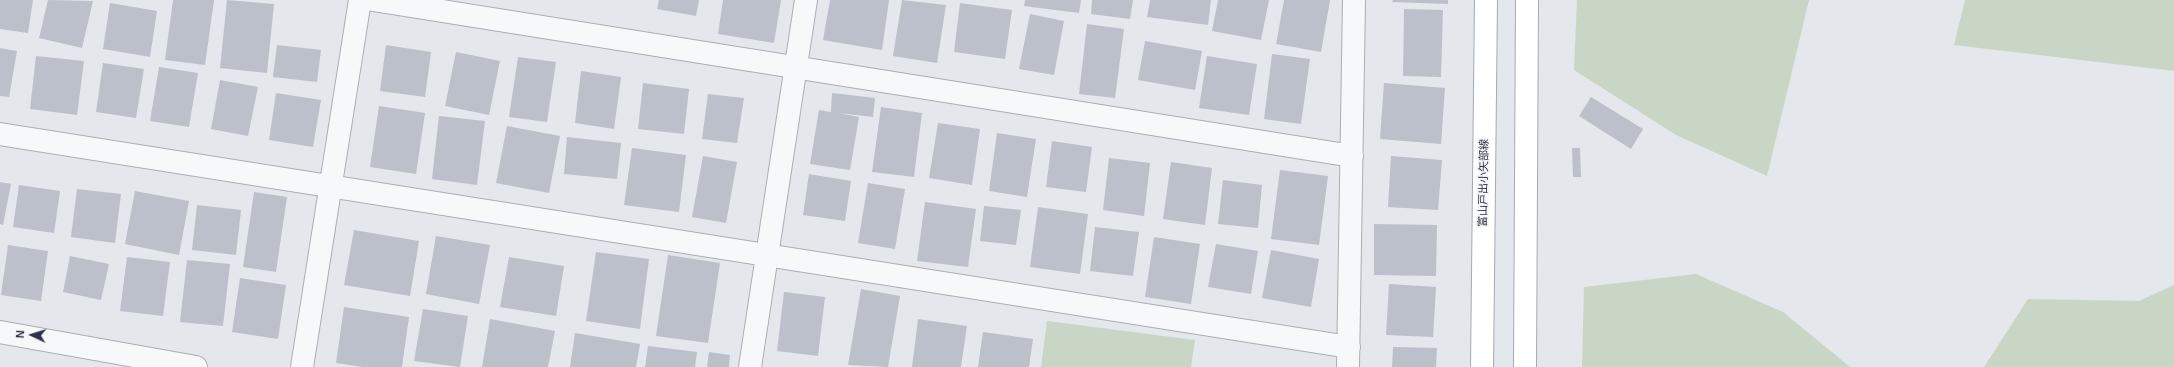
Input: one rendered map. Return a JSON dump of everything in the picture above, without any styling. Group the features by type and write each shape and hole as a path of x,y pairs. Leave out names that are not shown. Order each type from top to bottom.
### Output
{"main road":[{"name":"富山戸出小矢部線","path":"1482,367 1486,0"},
{"path":"1525,367 1527,0"}],"street":[{"path":"302,367 360,0"},
{"path":"373,0 1352,156"},
{"path":"750,367 806,0"},
{"path":"0,134 767,254 1348,357 1354,0"},
{"path":"0,332 100,358 196,367"}],"green space":[{"path":"1577,0 1809,0 1767,176 1676,135 1574,70"},
{"path":"1965,0 2174,0 2174,71 1954,45"},
{"path":"1696,274 1783,312 1850,367 1582,367 1584,287"},
{"path":"2174,285 2174,367 1984,367 2028,299 2139,301"},
{"path":"1047,321 1195,340 1191,367 1041,367"}],"building":[{"path":"0,0 33,0 28,33 0,29"},
{"path":"48,0 93,1 82,48 39,38"},
{"path":"173,0 214,0 205,65 165,60"},
{"path":"227,0 274,4 267,73 220,68"},
{"path":"659,0 699,0 696,16 657,9"},
{"path":"723,0 781,0 774,43 718,34"},
{"path":"830,0 889,0 882,50 823,40"},
{"path":"902,0 946,5 937,63 893,56"},
{"path":"1025,0 1081,0 1079,13 1024,6"},
{"path":"1092,0 1133,0 1130,19 1091,14"},
{"path":"1150,0 1211,0 1208,25 1147,17"},
{"path":"1218,0 1269,0 1261,40 1212,31"},
{"path":"1284,0 1330,0 1321,52 1276,44"},
{"path":"1393,0 1448,0 1448,4 1392,2"},
{"path":"110,3 157,11 150,57 103,49"},
{"path":"960,3 1012,10 1005,59 954,52"},
{"path":"1404,9 1443,10 1441,77 1403,76"},
{"path":"1030,14 1064,21 1054,75 1019,69"},
{"path":"1087,24 1124,29 1115,98 1079,94"},
{"path":"1145,41 1202,51 1195,90 1138,80"},
{"path":"277,45 321,50 317,82 273,77"},
{"path":"386,45 431,52 425,97 380,91"},
{"path":"0,48 17,51 9,97 0,96"},
{"path":"456,52 500,61 489,115 445,106"},
{"path":"1272,54 1310,59 1301,124 1264,119"},
{"path":"36,56 84,61 77,115 30,109"},
{"path":"1207,56 1257,64 1249,115 1199,108"},
{"path":"518,57 556,62 547,122 509,117"},
{"path":"103,63 144,69 136,118 96,112"},
{"path":"159,67 198,73 189,127 150,121"},
{"path":"581,71 621,77 614,129 575,123"},
{"path":"220,80 258,87 248,136 211,129"},
{"path":"643,83 689,89 684,134 638,129"},
{"path":"1384,83 1445,88 1441,144 1380,139"},
{"path":"276,93 321,100 313,147 269,140"},
{"path":"832,93 875,98 873,117 838,113 859,117 850,170 810,164 819,110 831,112"},
{"path":"708,94 744,98 737,143 702,139"},
{"path":"1591,97 1643,129 1631,149 1579,116"},
{"path":"379,106 425,113 416,174 370,167"},
{"path":"881,107 922,113 914,177 872,172"},
{"path":"439,116 485,121 477,185 432,179"},
{"path":"938,123 980,129 972,185 929,178"},
{"path":"507,126 560,136 549,193 496,183"},
{"path":"997,133 1036,139 1027,197 989,191"},
{"path":"567,137 621,143 617,179 564,174"},
{"path":"1052,141 1092,147 1086,192 1046,187"},
{"path":"632,148 686,155 679,212 624,205"},
{"path":"1572,148 1580,148 1581,177 1573,177"},
{"path":"703,156 737,162 726,223 692,217"},
{"path":"1391,156 1442,160 1438,210 1388,207"},
{"path":"1109,158 1150,163 1144,216 1103,210"},
{"path":"1171,162 1212,168 1205,225 1163,219"},
{"path":"1280,170 1328,176 1319,245 1271,239"},
{"path":"809,174 851,181 845,221 803,215"},
{"path":"1223,180 1262,185 1258,228 1218,224"},
{"path":"0,182 11,184 3,225 0,224"},
{"path":"868,183 905,189 895,249 858,243"},
{"path":"19,185 60,191 54,233 13,227"},
{"path":"77,189 121,194 115,243 71,237"},
{"path":"135,191 189,201 179,255 125,244"},
{"path":"254,192 287,197 276,272 243,267"},
{"path":"925,202 976,209 968,267 917,261"},
{"path":"197,205 241,210 236,255 192,250"},
{"path":"984,206 1021,210 1016,245 980,241"},
{"path":"1038,207 1088,214 1080,274 1030,267"},
{"path":"1374,224 1437,225 1436,276 1374,275"},
{"path":"1095,227 1139,232 1133,276 1090,271"},
{"path":"354,230 419,241 410,296 344,285"},
{"path":"436,236 490,245 479,304 426,294"},
{"path":"1154,237 1200,244 1191,304 1145,297"},
{"path":"1216,244 1258,251 1251,294 1208,287"},
{"path":"8,245 48,251 41,301 1,295"},
{"path":"1271,250 1319,259 1311,307 1262,298"},
{"path":"596,252 649,259 640,329 586,321"},
{"path":"668,255 720,263 708,343 656,336"},
{"path":"70,256 109,264 101,300 63,292"},
{"path":"127,257 170,262 163,316 120,311"},
{"path":"509,257 564,266 556,316 500,307"},
{"path":"187,260 230,264 223,326 180,322"},
{"path":"240,278 286,285 278,339 232,332"},
{"path":"1389,284 1436,287 1433,337 1386,335"},
{"path":"861,289 900,296 888,367 848,365"},
{"path":"784,292 825,297 818,356 777,351"},
{"path":"344,307 409,317 402,367 362,367 336,363"},
{"path":"423,309 468,316 460,367 414,361"},
{"path":"490,319 555,331 548,367 482,367"},
{"path":"918,319 967,326 961,367 912,367"},
{"path":"983,332 1033,339 1029,367 978,367"},
{"path":"575,333 640,344 636,367 570,367"},
{"path":"648,346 697,352 695,367 645,367"},
{"path":"1393,347 1437,348 1436,367 1392,367"},
{"path":"709,352 730,355 729,367 707,367"}]}
